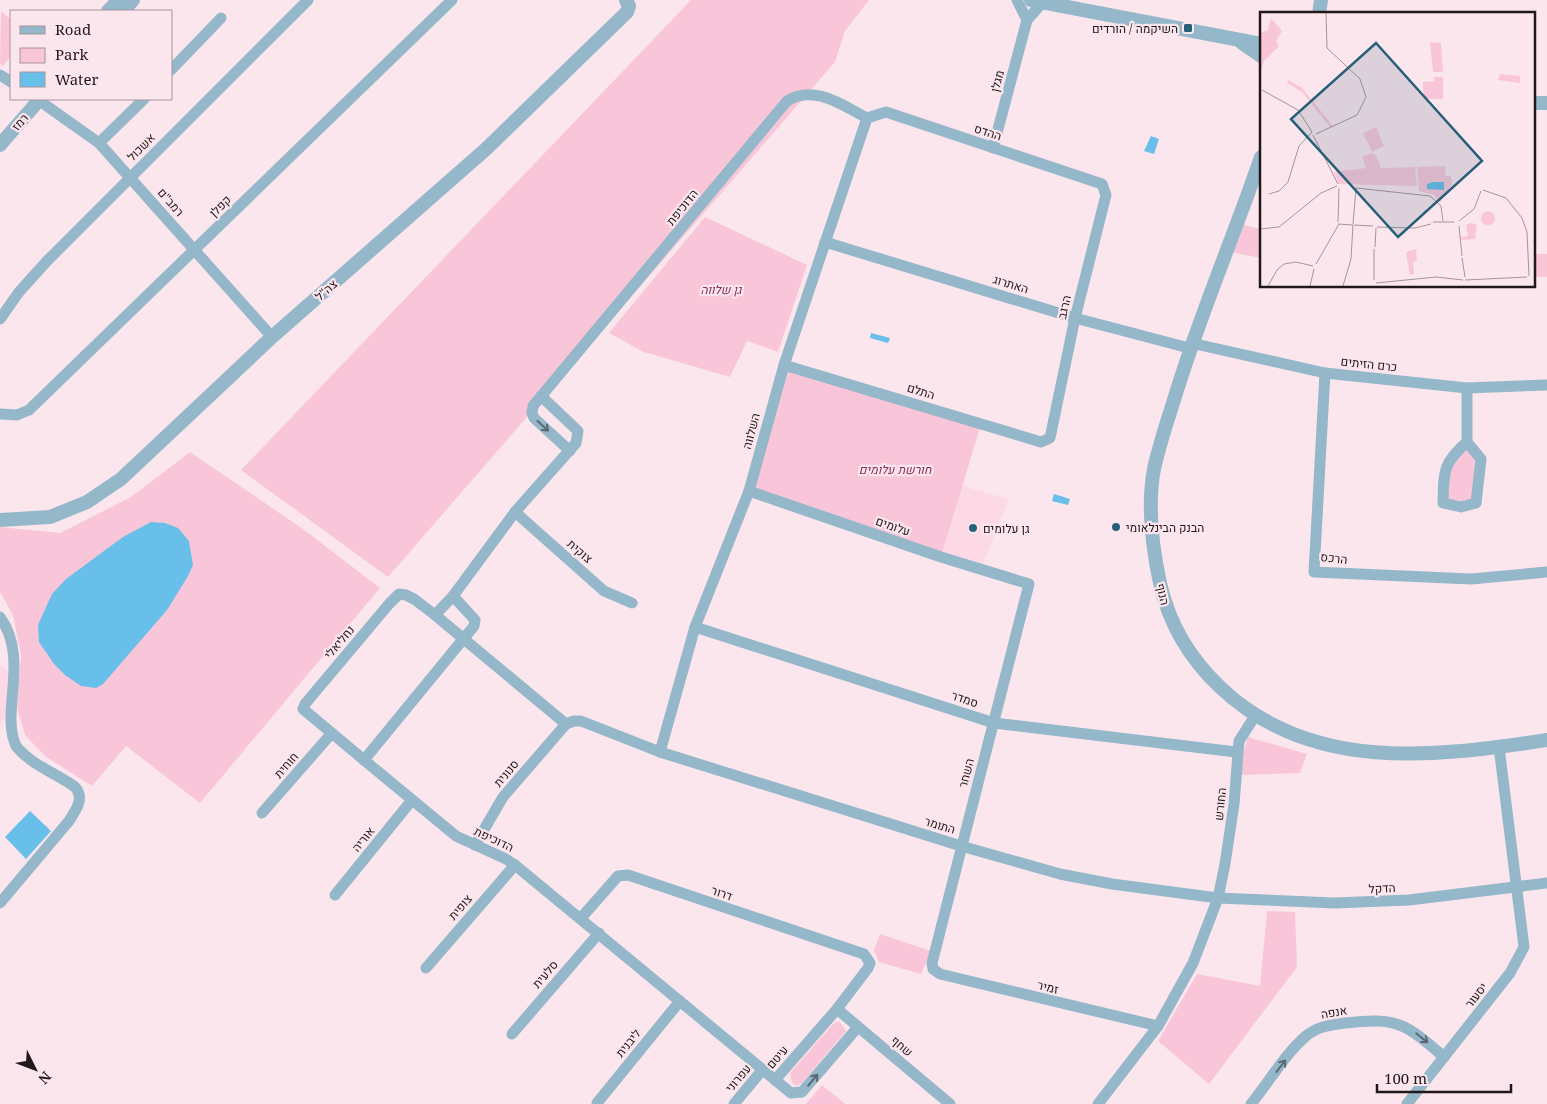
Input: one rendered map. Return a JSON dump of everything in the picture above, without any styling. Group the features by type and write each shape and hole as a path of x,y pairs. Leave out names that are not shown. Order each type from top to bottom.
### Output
{"street":[{"path":"109,10 119,0"},
{"path":"124,10 133,0"},
{"name":"אשכול","path":"0,319 19,292 47,260 308,0"},
{"name":"קפלן","path":"0,414 17,415 29,410 452,0"},
{"path":"1017,0 1027,20"},
{"path":"1036,2 1260,44"},
{"name":"מגלן","path":"993,148 1027,20 1036,2"},
{"name":"צה\"ל","path":"0,520 50,516 87,502 121,479 272,337 486,149 626,6"},
{"path":"172,69 221,18"},
{"path":"1234,39 1260,55"},
{"name":"הדוכיפת","path":"570,451 534,418 533,406 787,101 798,94 810,93 832,100 867,118"},
{"name":"רמז","path":"0,130 35,100"},
{"name":"רמז","path":"0,145 35,100"},
{"name":"רמב\"ם","path":"37,100 99,143 272,337"},
{"path":"99,143 139,100"},
{"path":"1534,103 1547,103"},
{"name":"ההדס","path":"867,118 886,112 1102,184"},
{"name":"השלווה","path":"660,752 695,627 749,491 784,365 867,118"},
{"name":"הנוף","path":"1260,159 1190,345 1154,470 1151,497 1154,554 1168,613 1182,641 1213,681 1255,716 1294,736 1344,749 1385,753 1499,747 1547,740"},
{"name":"הרגב","path":"1050,438 1075,318 1106,195 1102,184"},
{"name":"האתרוג","path":"825,242 1075,318 1190,345"},
{"name":"כרם הזיתים","path":"1190,345 1325,373 1467,388 1547,385"},
{"name":"התלם","path":"784,365 1041,442 1050,438"},
{"name":"הרכס","path":"1325,373 1314,572 1471,579 1547,572"},
{"path":"1466,442 1450,457 1444,475 1443,503 1461,507 1476,503 1481,459 1466,442 1467,388"},
{"path":"542,396 578,431 576,443 515,512 453,596 435,615 566,724"},
{"name":"עלומים","path":"749,491 941,558 1029,584"},
{"name":"צוקית","path":"515,512 604,591 632,603"},
{"name":"השחר","path":"932,969 932,962 961,846 1029,584"},
{"name":"נחליאלי","path":"303,709 305,704 399,594 414,599 435,615"},
{"path":"364,760 474,626 475,620 453,596"},
{"path":"0,617 6,626 11,646 10,682 4,719 6,730 23,754 75,787 79,792 80,798 70,821 0,903"},
{"name":"סמדר","path":"695,627 994,723 1236,752"},
{"name":"הדוכיפת","path":"303,709 456,836 501,856 515,865 582,918 775,1080"},
{"name":"החורש","path":"1098,1104 1158,1026 1193,963 1218,898 1230,834 1236,752 1239,741 1255,716"},
{"name":"התומר","path":"566,724 574,721 581,722 660,752 961,846 1060,874 1112,884 1218,898"},
{"name":"סנונית","path":"475,846 503,797 566,724"},
{"name":"חוחית","path":"262,813 331,734"},
{"name":"יסעור","path":"1407,1104 1510,973 1521,956 1524,936 1499,747"},
{"name":"אוריה","path":"335,895 412,800"},
{"name":"צופית","path":"426,968 515,865"},
{"name":"דרור","path":"582,918 618,876 628,875 860,952 869,959"},
{"name":"הדקל","path":"1218,898 1334,904 1377,903 1547,883"},
{"name":"סלעית","path":"512,1034 598,933"},
{"name":"עיטם","path":"858,1027 802,1092 791,1092 775,1080 837,1009 868,968 869,959"},
{"name":"זמיר","path":"932,969 940,974 1158,1026"},
{"name":"ליבנית","path":"597,1103 680,1001"},
{"name":"שחף","path":"837,1009 950,1104"},
{"name":"אנפה","path":"1251,1104 1300,1042 1322,1026 1372,1020 1391,1021 1419,1035 1444,1057"},
{"name":"עפרוני","path":"734,1104 763,1069"}],"shaded area":[{"name":"גן עלומים","path":"962,486 1009,499 981,569 941,558"},
{"path":"0,664 27,688 0,724"}],"green space":[{"path":"691,0 869,0 845,31 835,62 388,577 241,470"},
{"path":"1,11 10,19 10,57 3,66 0,63"},
{"name":"גן שלווה","path":"705,217 807,265 778,352 747,341 730,377 644,352 609,333"},
{"path":"1236,223 1260,229 1260,258 1226,251"},
{"path":"1534,254 1547,254 1547,277 1534,277"},
{"name":"חורשת עלומים","path":"784,365 981,424 941,557 749,491"},
{"path":"1467,442 1481,459 1476,503 1443,503 1444,475"},
{"path":"190,452 303,529 380,588 200,803 126,746 92,786 45,756 25,735 17,708 21,655 13,615 0,592 0,527 60,533 131,497"},
{"path":"1248,737 1307,754 1300,773 1241,775 1241,761"},
{"path":"1267,911 1295,912 1297,967 1209,1084 1158,1041 1197,974 1260,986"},
{"path":"880,934 931,951 921,974 879,962 874,950"},
{"path":"839,1021 846,1031 802,1083 796,1086 792,1083 790,1073 833,1024"},
{"path":"822,1085 845,1104 806,1104"}],"water":[{"path":"1151,136 1159,139 1154,154 1144,151"},
{"path":"871,333 890,338 888,343 870,338"},
{"path":"1054,494 1070,499 1068,505 1052,501"},
{"path":"151,522 165,523 178,528 189,541 193,565 167,610 103,684 96,688 81,686 65,675 54,664 39,642 38,625 52,594 66,579 123,537"},
{"path":"30,811 51,831 26,859 5,837"}],"place":[{"name":"השיקמה / הורדים","path":"1188,28"},
{"name":"הבנק הבינלאומי","path":"1116,527"},
{"name":"גן עלומים","path":"973,528"}]}
